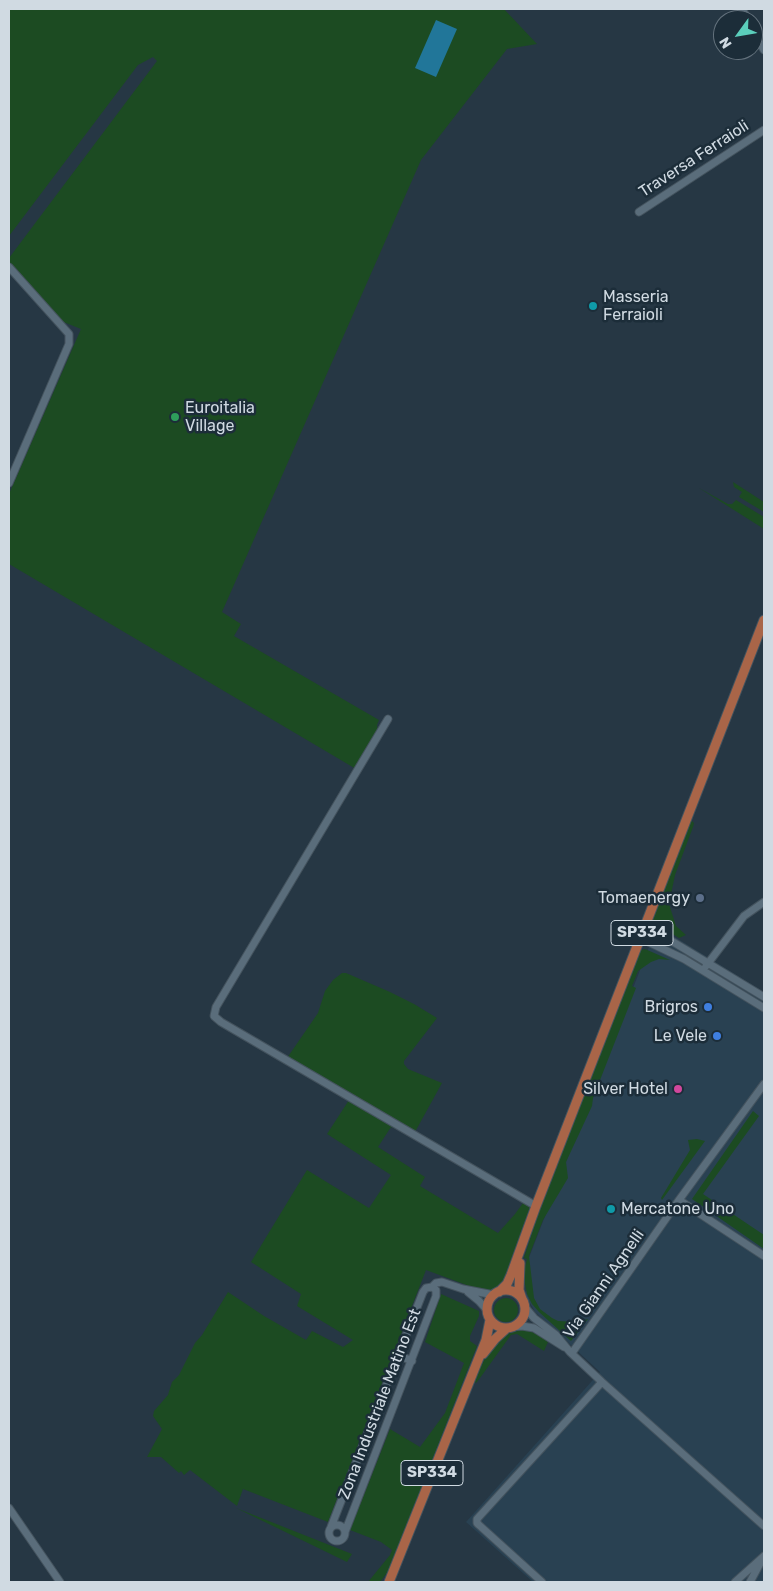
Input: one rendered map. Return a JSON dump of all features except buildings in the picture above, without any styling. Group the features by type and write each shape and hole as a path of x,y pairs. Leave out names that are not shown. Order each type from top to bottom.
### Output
{"main road":[{"name":"SP334","path":"487,1310 489,1301 507,1284 764,620"},
{"name":"SP334","path":"476,1364 495,1339 517,1325 523,1318 524,1304 518,1282 522,1246"},
{"path":"497,1293 505,1290 514,1292 524,1304"},
{"path":"487,1310 490,1320 498,1326 510,1328"},
{"name":"SP334","path":"389,1582 488,1333 490,1320"}],"street":[{"name":"Traversa Ferraioli","path":"639,212 764,130"},
{"path":"9,267 69,334 69,344 9,483"},
{"path":"388,719 216,1007 214,1016 221,1022 536,1206"},
{"path":"704,971 744,916 764,902"},
{"path":"645,926 764,997"},
{"path":"640,938 684,958 764,1008"},
{"path":"740,993 744,984"},
{"name":"Via Gianni Agnelli","path":"571,1352 764,1084"},
{"path":"679,1200 764,1256"},
{"path":"432,1287 436,1282 442,1282 463,1289 497,1293"},
{"name":"Zona Industriale Matino Est","path":"331,1527 424,1290 432,1287 436,1290 436,1296 345,1532"},
{"path":"463,1289 479,1301 487,1310"},
{"path":"524,1304 534,1318 556,1335 602,1382 764,1526"},
{"path":"510,1328 522,1326 534,1328 571,1352"},
{"path":"398,1355 412,1360"},
{"path":"542,1582 477,1523 477,1519 602,1382"},
{"path":"358,1457 372,1463"},
{"path":"9,1508 60,1582"},
{"path":"338,1524 344,1528 345,1532 342,1539 334,1540 329,1535 331,1527 338,1524"},
{"path":"736,1582 764,1555"},
{"path":"750,1582 764,1555"}],"shaded area":[{"path":"657,926 764,992 764,1582 533,1582 466,1522 600,1372 535,1312 526,1296 525,1268"}],"green space":[{"name":"Euroitalia Village","path":"9,9 504,9 537,44 507,49 421,160 222,612 241,624 234,636 379,720 377,725 378,731 356,769 9,564 9,494 81,329 61,321 9,262 9,258 157,61 153,57 138,65 9,236"},
{"path":"733,482 764,502 764,512 739,497 742,492 734,487"},
{"path":"699,488 728,504 732,504 736,500 764,517 764,529"},
{"path":"691,820 694,823 693,827 675,875 669,904 676,926 686,935 679,938 652,921"},
{"path":"645,949 670,960 659,959 638,971 632,986 636,988 593,1098 592,1106 566,1162 568,1178 543,1220 529,1256 534,1298 540,1309 558,1321 577,1322 588,1319 571,1341 532,1304 527,1294 523,1275 527,1259 524,1258 538,1214 639,951"},
{"path":"342,973 390,992 437,1018 404,1061 408,1069 442,1083 415,1132 287,1058 318,1013 325,991 333,980"},
{"path":"349,1100 402,1131 391,1127 378,1147 425,1177 420,1186 498,1233 515,1214 523,1203 522,1201 530,1207 501,1288 492,1291 480,1290 426,1270 328,1522 243,1489 237,1506 190,1470 184,1475 181,1471 179,1473 161,1457 147,1457 162,1429 153,1416 154,1411 168,1395 172,1382 179,1375 195,1343 202,1335 228,1292 264,1316 306,1340 312,1331 343,1347 353,1340 297,1306 301,1294 251,1262 307,1170 369,1208 391,1175 327,1134"},
{"path":"753,1111 759,1116 703,1194 764,1235 764,1249 692,1199"},
{"path":"697,1139 705,1141 662,1200 661,1198 690,1150 688,1140"},
{"path":"441,1294 479,1311 479,1316 470,1336 470,1341 477,1346 389,1570 380,1582 368,1582 392,1550 381,1542 350,1530 390,1429 420,1447 445,1413 464,1363 425,1342"},
{"path":"506,1298 515,1301 518,1310 515,1319 506,1322 497,1319 494,1310 497,1301"},
{"path":"525,1329 541,1336 548,1342 544,1351 517,1334 511,1335 476,1383 474,1381 485,1358 495,1344 506,1334"},
{"path":"236,1508 352,1554 347,1562"}],"water":[{"path":"436,20 457,29 436,77 415,68"}],"place":[{"name":"Masseria Ferraioli","path":"593,306"},
{"name":"Euroitalia Village","path":"175,417"},
{"name":"Tomaenergy","path":"700,898"},
{"name":"Brigros","path":"708,1007"},
{"name":"Le Vele","path":"717,1036"},
{"name":"Silver Hotel","path":"678,1089"},
{"name":"Mercatone Uno","path":"611,1209"}]}
